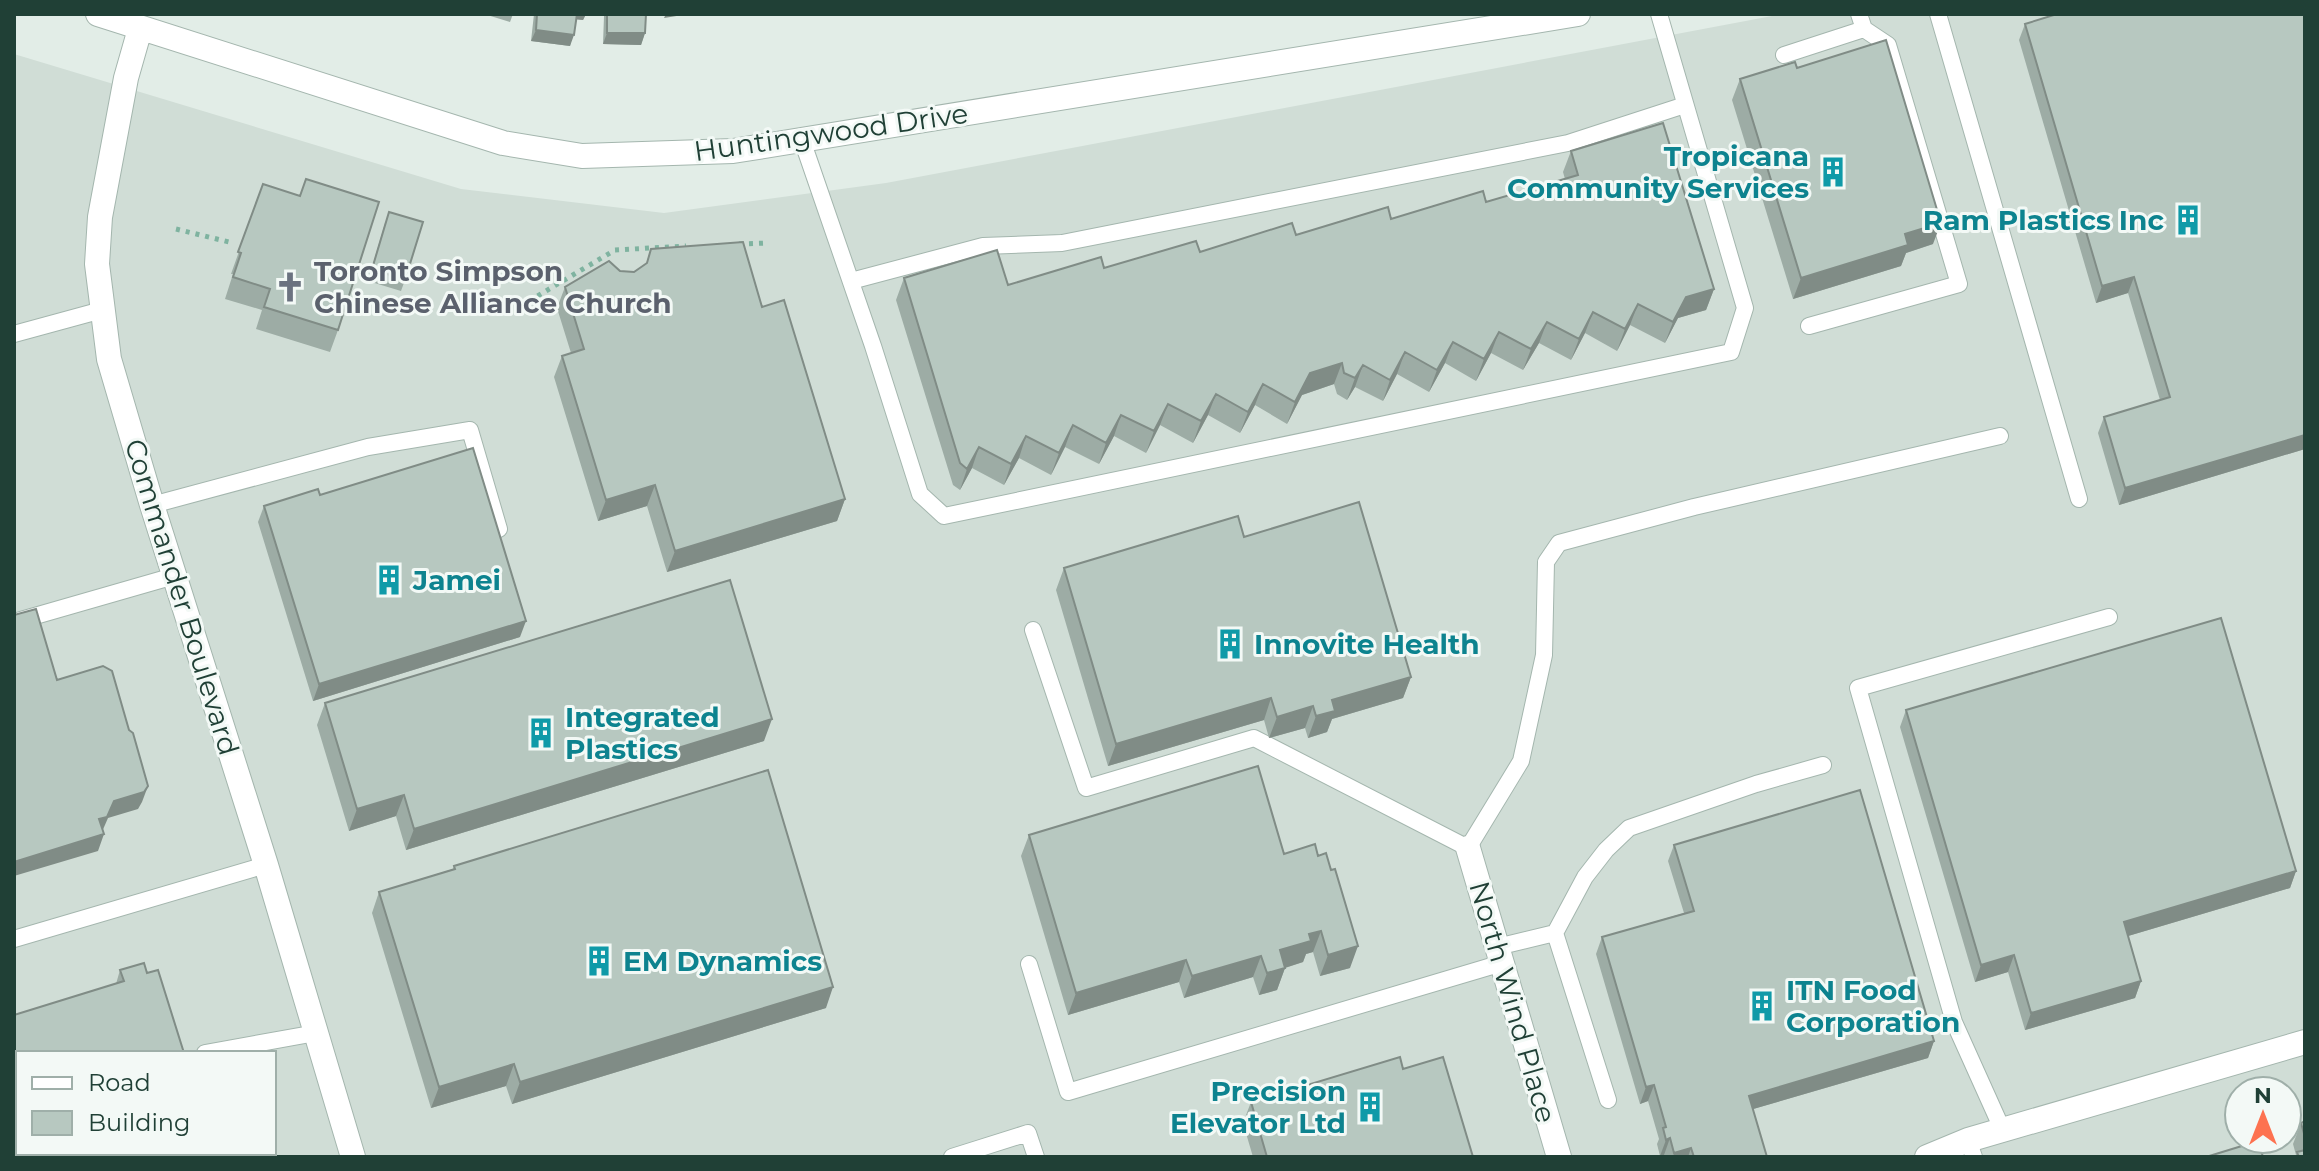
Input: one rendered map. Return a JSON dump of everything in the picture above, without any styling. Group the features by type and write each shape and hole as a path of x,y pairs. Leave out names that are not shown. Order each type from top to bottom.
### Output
{"street":[{"name":"Huntingwood Drive","path":"98,14 503,143 582,156 733,151 1504,20 1578,14"},
{"name":"Commander Boulevard","path":"140,29 126,78 100,217 97,264 109,359 353,1157"},
{"name":"North Wind Place","path":"1468,848 1559,1157"},
{"path":"1927,1157 1971,1149 2003,1131 2305,1042"}],"lane":[{"path":"802,140 920,494 944,516 1731,352 1745,308 1659,14"},
{"path":"1938,14 2079,499"},
{"path":"1784,55 1861,21 1888,45 1959,284 1809,326"},
{"path":"851,281 983,246 1062,243 1568,143 1685,105"},
{"path":"14,334 102,310"},
{"path":"152,505 368,447 470,430 499,529"},
{"path":"1033,630 1086,788 1254,738 1468,848 1521,761 1544,655 1546,562 1559,543 1694,507 2000,436"},
{"path":"14,622 174,576"},
{"path":"2003,1131 1954,1022 1858,688 2109,617"},
{"path":"1029,964 1068,1092 1499,955 1555,933 1585,877 1606,850 1629,828 1756,784 1823,765"},
{"path":"14,939 266,865"},
{"path":"1555,933 1608,1100"},
{"path":"216,1051 316,1033"},
{"path":"952,1157 1028,1133 1036,1157"}],"path":[{"path":"176,229 233,243"},
{"path":"738,244 768,243"},
{"path":"529,301 615,250 692,246"}],"shaded area":[{"path":"1783,14 2305,14 2305,1157 14,1157 14,54 461,189 664,213 886,183"}],"building":[{"path":"537,14 577,14 574,35 536,30"},
{"path":"607,14 646,14 645,33 607,33"},
{"name":"Ram Plastics Inc","path":"2057,14 2305,14 2305,435 2125,488 2104,417 2170,397 2134,277 2102,286 2025,24"},
{"name":"Tropicana Community Services","path":"1886,40 1941,223 1905,234 1908,245 1801,278 1740,79 1795,62 1797,68"},
{"path":"1663,123 1714,289 1686,297 1673,322 1638,304 1625,329 1593,312 1579,339 1547,322 1531,349 1499,332 1484,359 1453,342 1437,370 1405,352 1390,380 1363,365 1355,378 1344,373 1342,363 1310,373 1295,402 1263,384 1248,412 1216,394 1201,421 1168,404 1154,431 1121,415 1106,443 1073,425 1059,453 1026,436 1011,464 979,447 967,469 960,463 904,278 997,250 1008,285 1101,257 1104,268 1196,241 1200,252 1292,223 1296,235 1388,207 1391,219 1483,191 1486,202 1578,175 1571,151"},
{"name":"Toronto Simpson Chinese Alliance Church","path":"306,179 379,202 338,330 264,307 270,289 233,277 241,253 238,252 263,184 300,196"},
{"path":"389,212 423,222 405,280 372,269"},
{"path":"743,242 762,307 784,300 845,499 675,551 655,485 606,500 562,356 584,349 565,287 609,261 620,271 634,272 647,263 651,249"},
{"name":"Jamei","path":"473,448 526,621 319,684 264,506 318,489 320,495"},
{"name":"Innovite Health","path":"1359,502 1411,677 1332,700 1335,711 1316,716 1313,706 1277,717 1271,698 1116,744 1064,568 1238,516 1244,537"},
{"name":"Integrated Plastics","path":"730,580 772,719 414,829 404,795 357,809 325,703"},
{"path":"36,609 57,680 103,666 112,671 148,786 144,792 114,801 107,817 99,819 104,834 14,862 14,615"},
{"path":"2221,618 2296,871 2124,922 2141,981 2031,1013 2014,955 1981,965 1906,710"},
{"path":"1258,766 1284,854 1315,844 1318,856 1326,853 1331,870 1335,869 1358,946 1328,955 1321,931 1309,934 1311,941 1280,950 1285,968 1267,973 1261,956 1192,976 1186,960 1076,993 1029,835"},
{"name":"EM Dynamics","path":"768,770 833,987 520,1082 514,1064 439,1087 379,892"},
{"name":"ITN Food Corporation","path":"1860,790 1934,1041 1749,1096 1767,1157 1694,1157 1691,1148 1674,1153 1670,1138 1666,1140 1663,1128 1666,1127 1654,1085 1646,1087 1602,937 1694,911 1674,845"},
{"path":"144,963 147,973 158,970 183,1051 16,1051 16,1155 265,1157 14,1157 14,1015 124,981 120,970"},
{"name":"Precision Elevator Ltd","path":"1400,1057 1403,1069 1443,1057 1473,1157 1267,1157 1251,1102"},
{"path":"2223,1152 2223,1155 2263,1157 2206,1157"}],"place":[{"name":"Tropicana Community Services","path":"1833,172"},
{"name":"Ram Plastics Inc","path":"2188,220"},
{"name":"Toronto Simpson Chinese Alliance Church","path":"290,287"},
{"name":"Jamei","path":"389,580"},
{"name":"Innovite Health","path":"1230,644"},
{"name":"Integrated Plastics","path":"541,733"},
{"name":"EM Dynamics","path":"599,961"},
{"name":"ITN Food Corporation","path":"1762,1006"},
{"name":"Precision Elevator Ltd","path":"1370,1107"}]}
